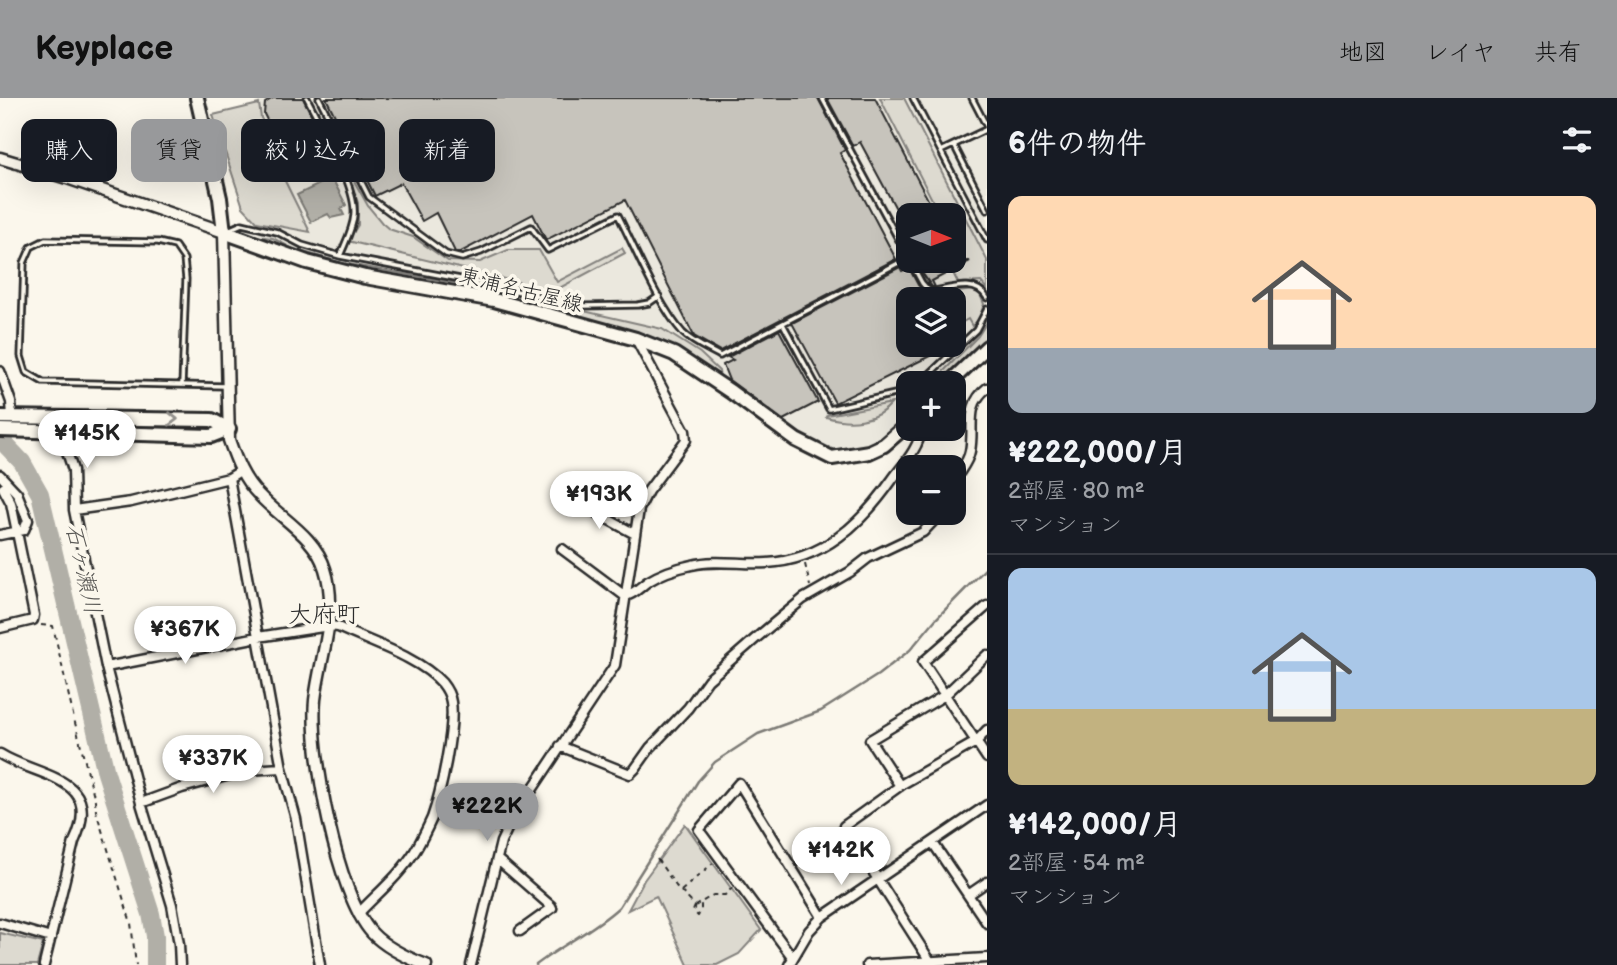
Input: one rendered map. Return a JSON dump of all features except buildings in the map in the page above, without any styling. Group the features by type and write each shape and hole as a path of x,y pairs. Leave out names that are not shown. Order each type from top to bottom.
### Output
{"main road":[{"path":"197,98 220,198 224,232"},
{"name":"東浦名古屋線","path":"224,232 307,262 365,277 494,300 636,339 674,354 785,432 818,453 832,458 869,452 884,445 896,434"},
{"path":"962,371 987,347"},
{"path":"6,417 212,419 229,429"},
{"path":"0,430 211,436 229,429"}],"street":[{"path":"0,158 68,178 224,232 229,440 240,471 258,495 317,550 329,583 331,603 315,697 315,741 330,823 346,886 358,915 373,935 395,950 426,965"},
{"path":"471,965 502,842 510,823 614,665 639,509 648,491 686,440 685,431 636,339"},
{"path":"0,371 11,402 6,417"},
{"path":"966,464 970,453 970,415 979,394 987,388"},
{"path":"65,431 64,443 73,470 74,510 106,667 141,803 174,914 180,965"},
{"path":"562,549 625,596 629,596 650,580 688,565 769,563 803,555 823,548 841,537 869,511 918,441"},
{"path":"74,510 131,502 229,478 240,471"},
{"path":"0,475 17,493 26,513 26,529 0,535"},
{"path":"229,478 282,768 296,819 318,964"},
{"path":"0,628 33,620 11,503 3,488"},
{"path":"578,503 635,534"},
{"path":"560,746 630,774 709,680 794,607 868,558 923,533 930,525"},
{"path":"987,606 923,662 987,758"},
{"path":"106,667 328,626 338,627 426,670 440,681 447,689 451,702 450,734 432,818 414,853 358,915"},
{"path":"900,786 870,740 945,695 987,655"},
{"path":"930,961 844,826 900,786 976,742 987,730"},
{"path":"0,754 56,777 75,793 83,807 82,824 74,842 44,965"},
{"path":"141,803 182,788 248,770 282,768"},
{"path":"822,917 739,783 699,830 791,961 809,931 822,917 987,805"},
{"path":"933,843 987,923"},
{"path":"498,860 552,908 520,931"},
{"path":"968,895 987,882"},
{"path":"0,923 51,938"},
{"path":"867,965 987,958"}],"lane":[{"path":"307,98 318,119"},
{"path":"319,98 369,197 446,254 462,258 481,252 531,227 548,250 618,215 659,296 682,331 720,356 896,266"},
{"path":"822,98 896,235"},
{"path":"913,98 987,240"},
{"path":"941,151 987,128 972,98"},
{"path":"954,145 987,210"},
{"path":"340,256 352,226 354,203 346,182"},
{"path":"224,232 242,224 277,232 302,245 340,256 583,306 638,305 649,303 659,296"},
{"path":"981,228 987,225"},
{"path":"182,385 186,279 184,259 175,246 158,242 45,240 31,247 24,263 21,356 26,372 43,382 227,387"},
{"path":"917,273 930,292 974,286 981,289 987,298"},
{"path":"933,371 976,330 987,310"},
{"path":"783,324 828,409 896,394"}],"path":[{"path":"803,555 808,582 814,593"},
{"path":"33,620 38,625 53,626 96,811 131,923 136,965"},
{"path":"681,891 719,858"},
{"path":"657,859 695,906"},
{"path":"700,903 701,910 698,915 693,911 695,906 713,895 725,895 737,883"}],"shaded area":[{"path":"258,98 987,98 987,340 954,371 896,371 896,426 872,444 838,450 821,445 777,419 677,350 309,257 260,239 257,222 243,207 227,158 227,119 214,119 213,115 258,104"},
{"path":"880,98 904,98 958,203 934,203"},
{"path":"259,104 262,119 241,119 241,182 285,182 310,232 257,222 243,207 227,158 227,119 214,119 213,115"},
{"path":"324,182 334,182 346,205 341,209 344,215 331,218 328,214 311,222 297,195"},
{"path":"351,182 355,182 368,206 389,229 413,237 448,261 480,262 508,250 539,250 557,282 622,248 625,253 554,291 348,241 358,225 358,203"},
{"path":"966,219 987,260 987,289 981,282 958,283 953,273 966,273"},
{"path":"264,237 273,238 293,249 342,263 484,288 662,329 700,353 719,371 720,379 678,352 309,258 266,242"},
{"path":"966,291 979,292 984,304 979,319 972,326 968,319 966,320"},
{"path":"987,322 986,340 952,371 944,371 957,357 966,357 966,348"},
{"path":"892,403 878,414 862,420 826,417 827,415"},
{"path":"685,824 761,930 739,954 717,965 688,965 656,896 628,910 644,880"},
{"path":"0,933 43,943 37,965 0,965"}],"waterway":[{"name":"石ヶ瀬川","path":"0,439 22,462 40,494 106,773 151,914 155,936 155,965"},
{"path":"536,965 619,907 698,781 715,762 758,734 821,711 878,675 910,650 987,567"}],"district":[{"name":"大府町","path":"324,614"}]}
